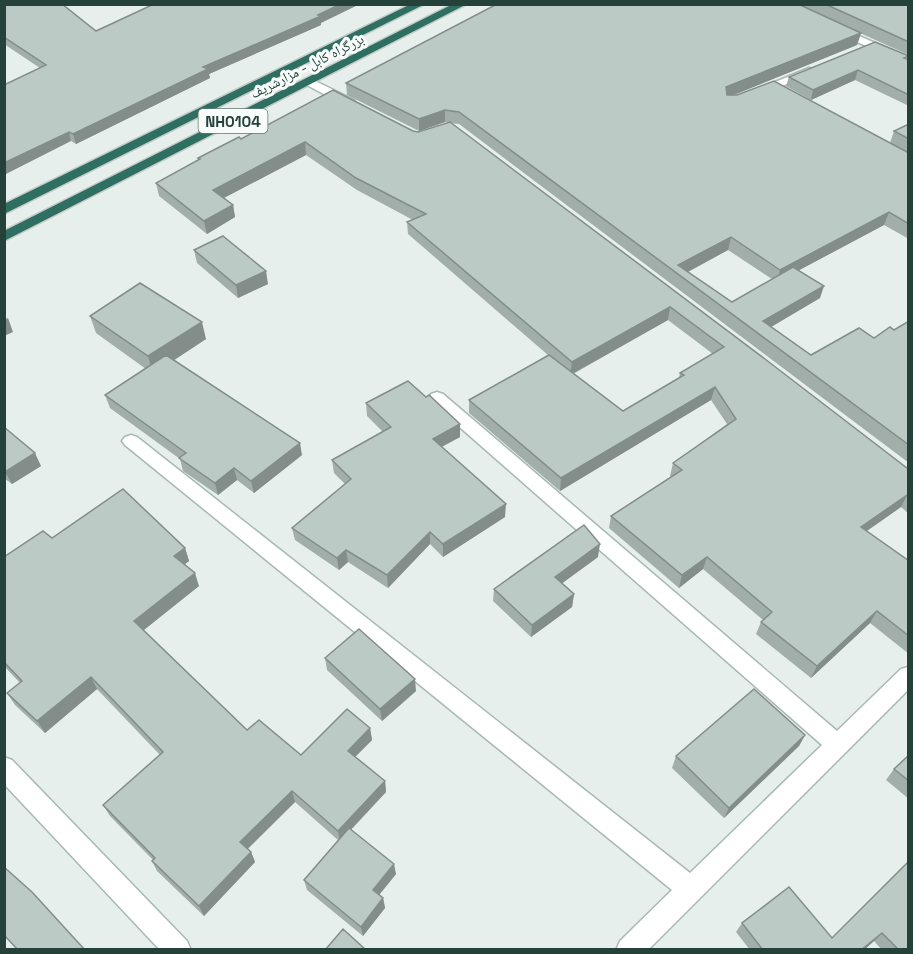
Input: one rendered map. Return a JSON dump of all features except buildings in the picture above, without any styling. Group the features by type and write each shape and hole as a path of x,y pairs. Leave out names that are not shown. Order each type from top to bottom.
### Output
{"highway":[{"name":"بزرگراه کابل - مزارشریف","path":"4,210 420,4"},
{"name":"بزرگراه کابل - مزارشریف","path":"4,237 462,4"}],"street":[{"path":"832,27 866,47 909,61"},
{"path":"741,98 778,89 817,68"},
{"path":"309,82 362,109"},
{"path":"437,398 838,745"},
{"path":"131,441 691,890"},
{"path":"629,950 909,676"},
{"path":"4,767 178,950"}]}
